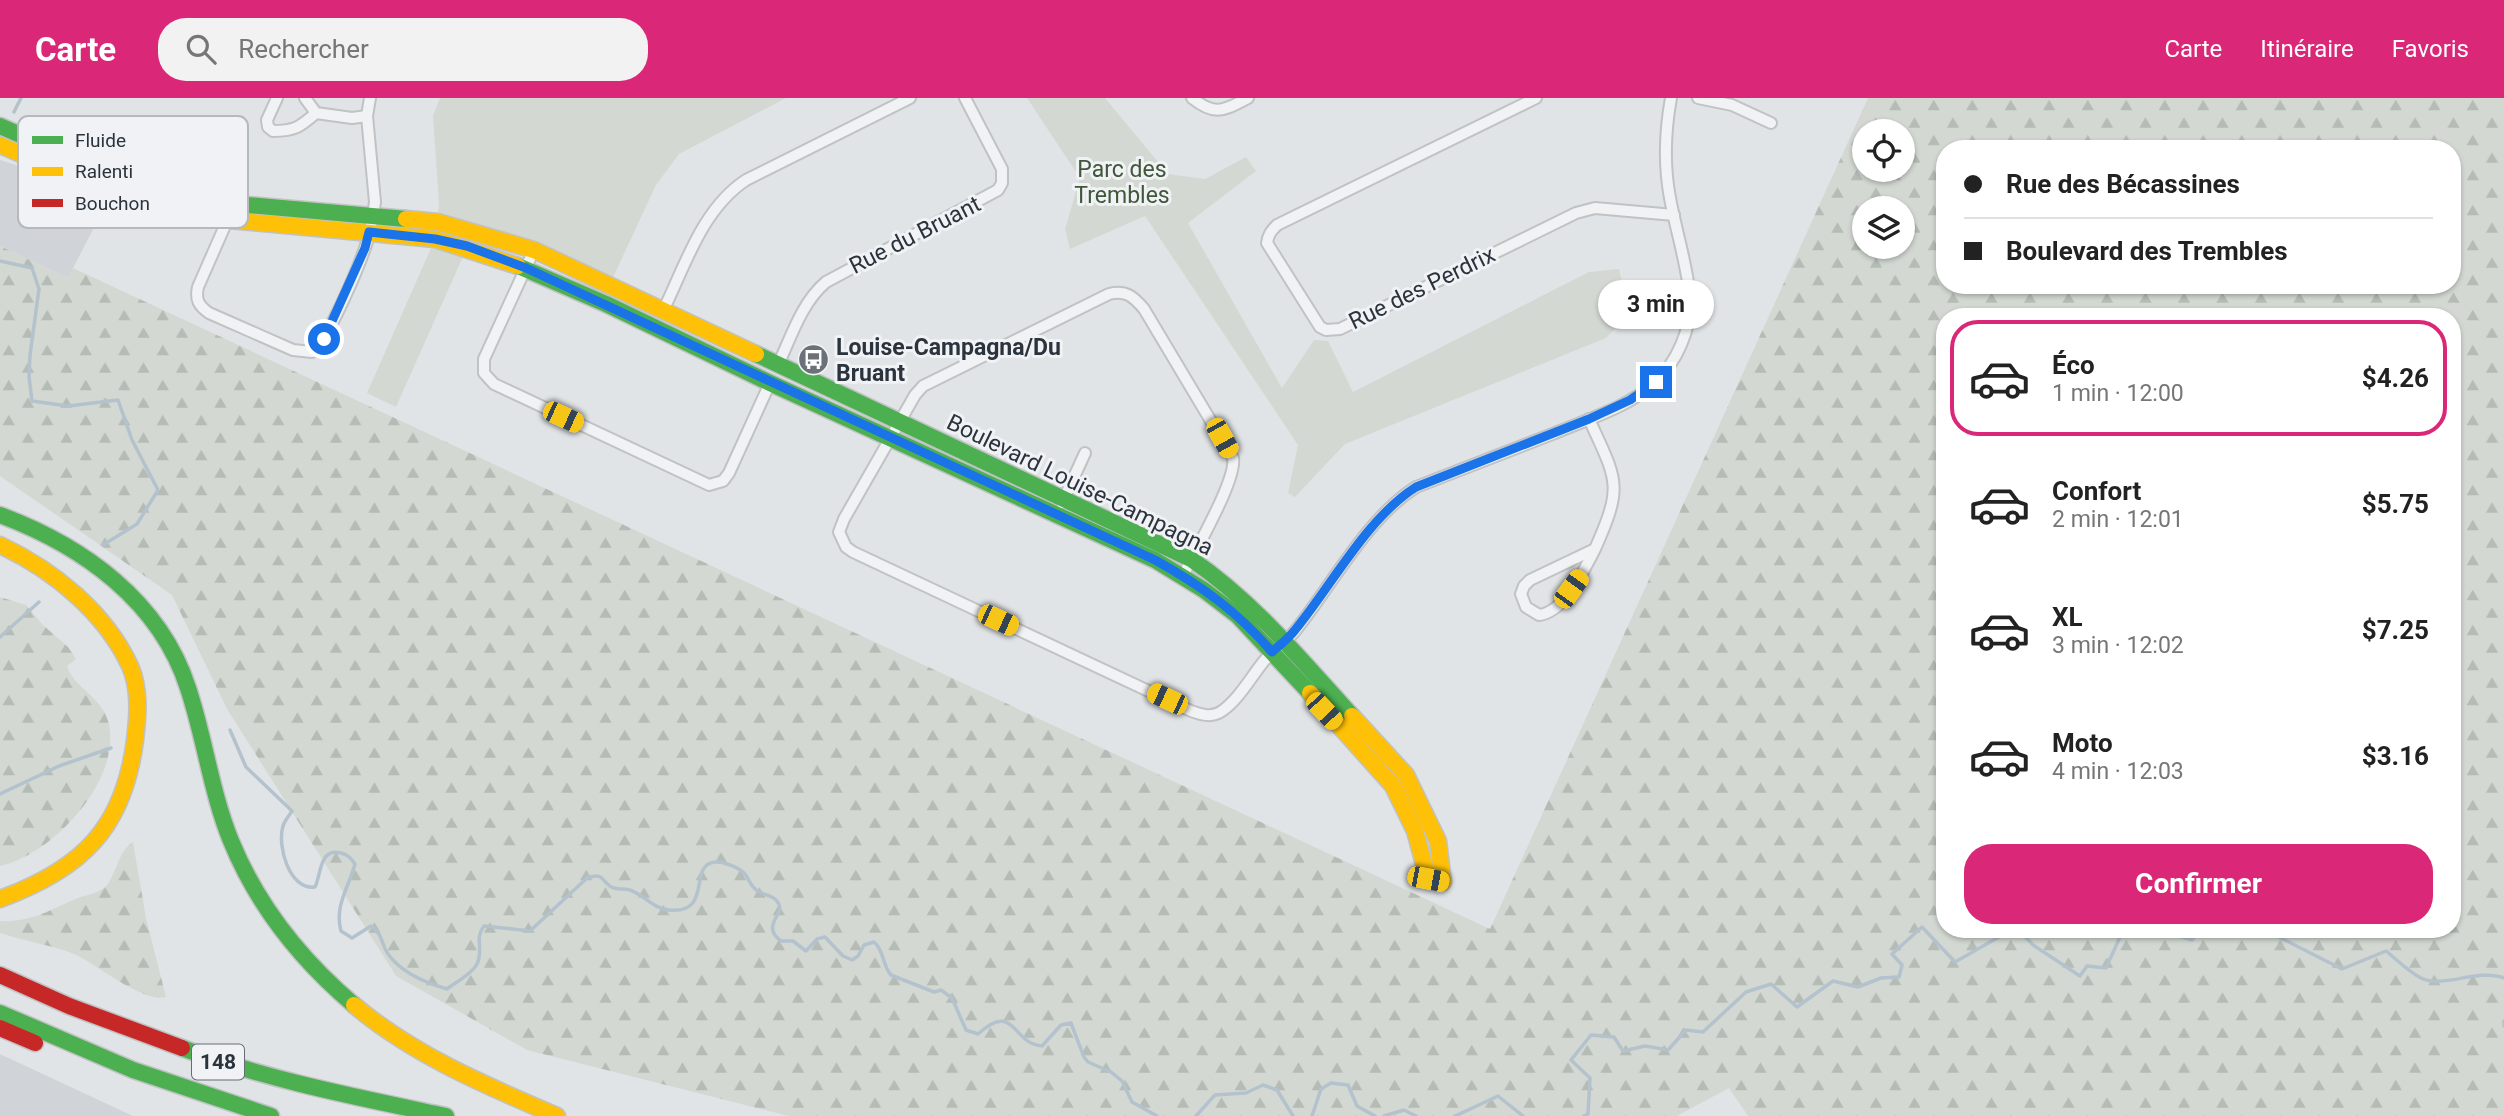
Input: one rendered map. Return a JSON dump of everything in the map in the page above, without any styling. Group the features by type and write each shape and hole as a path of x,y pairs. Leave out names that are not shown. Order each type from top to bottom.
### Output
{"main road":[{"name":"Boulevard Louise-Campagna","path":"0,126 18,134"},
{"name":"Boulevard Louise-Campagna","path":"0,145 18,153"},
{"name":"Boulevard Louise-Campagna","path":"248,205 438,222 534,250 778,365 896,431 1056,515 1155,560 1228,607 1278,647 1406,775 1438,841 1443,882 1428,879 1422,846 1393,786 1278,647 1242,597 1191,559 1063,499 896,431 770,383 526,268 467,246 435,239 248,223"},
{"path":"655,327 663,311"},
{"path":"770,383 778,365"},
{"path":"0,515 44,531 87,556 122,585 155,622 182,670 197,715 222,814 246,875 271,917 305,959 338,992 383,1028 434,1060 557,1116"},
{"path":"0,545 19,553 53,576 105,627 130,667 136,694 135,746 125,792 115,814 85,854 66,869 34,887 0,899"},
{"name":"148","path":"0,975 69,1006 227,1065 297,1085 446,1116"},
{"name":"148","path":"0,1013 141,1074 271,1116"},
{"path":"0,1028 135,1083 243,1116"}],"street":[{"path":"277,98 267,120 268,127 273,131 289,131 300,127 316,113"},
{"path":"305,98 316,113 352,118 367,116"},
{"path":"223,228 198,288 198,303 209,313 293,350 312,352 324,339 365,248 374,215 367,116 370,98"},
{"path":"663,311 710,214 726,195 746,180 910,98"},
{"name":"Rue du Bruant","path":"778,365 806,306 826,282 998,190 1002,183 1002,169 965,98"},
{"path":"1192,98 1205,107 1219,111 1248,98"},
{"name":"Rue des Perdrix","path":"1536,98 1277,225 1271,231 1267,243 1320,327 1326,330 1340,329 1576,213 1595,208 1674,215"},
{"path":"1183,576 1229,482 1234,465 1233,458 1144,309 1125,292 1109,294 932,382 915,394 841,526 841,540 853,552 1201,714 1209,715 1222,710 1294,632 1380,517 1401,496 1416,487 1589,419 1643,392 1665,371 1679,348 1688,323 1689,297 1666,160 1671,98"},
{"path":"1698,98 1732,105 1771,122"},
{"path":"534,250 484,359 484,373 488,379 709,485 723,481 770,383"},
{"path":"1589,419 1615,482 1613,506 1595,549 1582,574 1554,611 1539,615 1526,607 1521,594 1530,580 1595,549"},
{"path":"1056,515 1085,453"}],"shaded area":[{"path":"0,160 18,166 18,228 94,228 68,278 0,246"},
{"path":"0,1054 133,1116 0,1116"}],"green space":[{"path":"440,98 786,98 679,154 656,185 609,286 474,232 396,407 367,393 435,239 439,204 433,116"},
{"name":"Parc des Trembles","path":"1027,98 1105,98 1168,174 1205,179 1246,157 1256,171 1188,223 1282,388 1314,340 1328,341 1353,392 1589,272 1619,269 1624,298 1623,314 1606,338 1345,444 1295,497 1288,493 1298,445 1145,216 1070,249 1065,229 1080,178"},
{"path":"1868,98 2504,98 2504,1116 1748,1116 1729,1088 1677,1116 789,1116 527,1050 396,976 227,709 172,595 0,476 0,246 68,278 73,268 1490,929 1852,133 1852,182 1915,182 1915,119 1858,119"},
{"path":"0,597 26,605 43,625 68,647 76,659 67,666 70,673 104,712 108,721 110,743 105,766 95,789 80,811 41,847 21,859 0,866"},
{"path":"133,842 146,918 166,997 157,998 133,989 74,954 0,933 0,921 23,920 102,889 108,884 124,850"}],"waterway":[{"path":"14,112 21,98"},
{"path":"0,261 32,268 39,289 30,355 32,401 68,406 118,400 132,440 158,490 137,524 103,545"},
{"path":"0,637 39,602"},
{"path":"230,730 246,767 292,811 284,824 282,844 287,865 298,882 315,887 328,854 334,852 349,857 355,864 339,913 341,931 352,938 371,926 378,932 393,960 414,976 431,984 447,989 471,971 479,959 480,935 484,926 530,931 587,878 600,877 610,886 630,890 664,909 683,909 691,905 696,897 702,871 707,865 722,863 743,872 755,889 777,902 780,910 773,930 781,941 793,941 806,951 817,939 825,937 843,956 852,960 858,956 864,945 874,942 880,949 891,975 934,992 941,990 952,998 966,1030 978,1034 999,1021 1007,1022 1032,1044 1042,1046 1061,1025 1071,1023 1088,1062 1111,1072 1122,1081 1132,1102 1157,1116"},
{"path":"0,794 59,766 111,748"},
{"path":"1584,1116 1588,1114 1590,1078 1571,1060 1591,1035 1614,1037 1623,1051 1645,1046 1668,1050 1686,1030 1703,1032 1746,992 1771,984 1797,1007 1833,981 1858,987 1881,978 1899,977 1902,965 1892,954 1922,927 1955,962 1997,938"},
{"path":"2026,938 2080,976 2087,966 2106,968 2120,938"},
{"path":"2185,938 2194,938"},
{"path":"2281,938 2342,969 2386,951 2412,973 2429,981 2483,975 2504,978"},
{"path":"2504,1021 2504,1026"},
{"path":"1312,1116 1321,1089 1331,1083 1348,1085 1357,1106 1375,1116"},
{"path":"1196,1116 1215,1095 1246,1093 1263,1085 1277,1090 1293,1116"},
{"path":"1455,1116 1498,1096 1523,1116"},
{"path":"1384,1116 1404,1110 1416,1116"}],"traffic: fast":[{"path":"0,126 18,134"},
{"path":"248,205 406,219"},
{"path":"518,266 606,304 770,383 1155,560 1204,590 1238,616 1310,693"},
{"path":"756,354 1191,559 1256,613 1352,716"},
{"path":"0,515 31,528 89,560 115,580 138,603 158,629 175,657 188,688 218,804 242,865 283,931 316,970 354,1005"},
{"path":"0,1013 133,1070 271,1116"},
{"path":"182,1048 280,1079 446,1116"}],"traffic: slow":[{"path":"0,145 18,153"},
{"path":"406,219 438,222 534,250 756,354"},
{"path":"248,222 435,239 518,266"},
{"path":"0,545 58,580 107,628 130,666 137,702 135,740 129,771 121,798 109,821 76,859 54,874 0,899"},
{"path":"1310,693 1393,786 1415,831 1428,879 1443,882 1438,841 1406,775 1352,716"},
{"path":"354,1005 401,1039 451,1068 557,1116"}],"traffic: jam":[{"path":"0,975 69,1006 182,1048"},
{"path":"0,1028 35,1043"}],"place":[{"name":"Louise-Campagna/Du Bruant","path":"813,360"}],"route":[{"path":"324,339 365,248 369,232 435,239 467,246 585,294 770,383 1155,560 1228,607 1250,626 1272,652 1294,632 1380,517 1401,496 1416,487 1589,419 1630,400 1656,382"}]}
